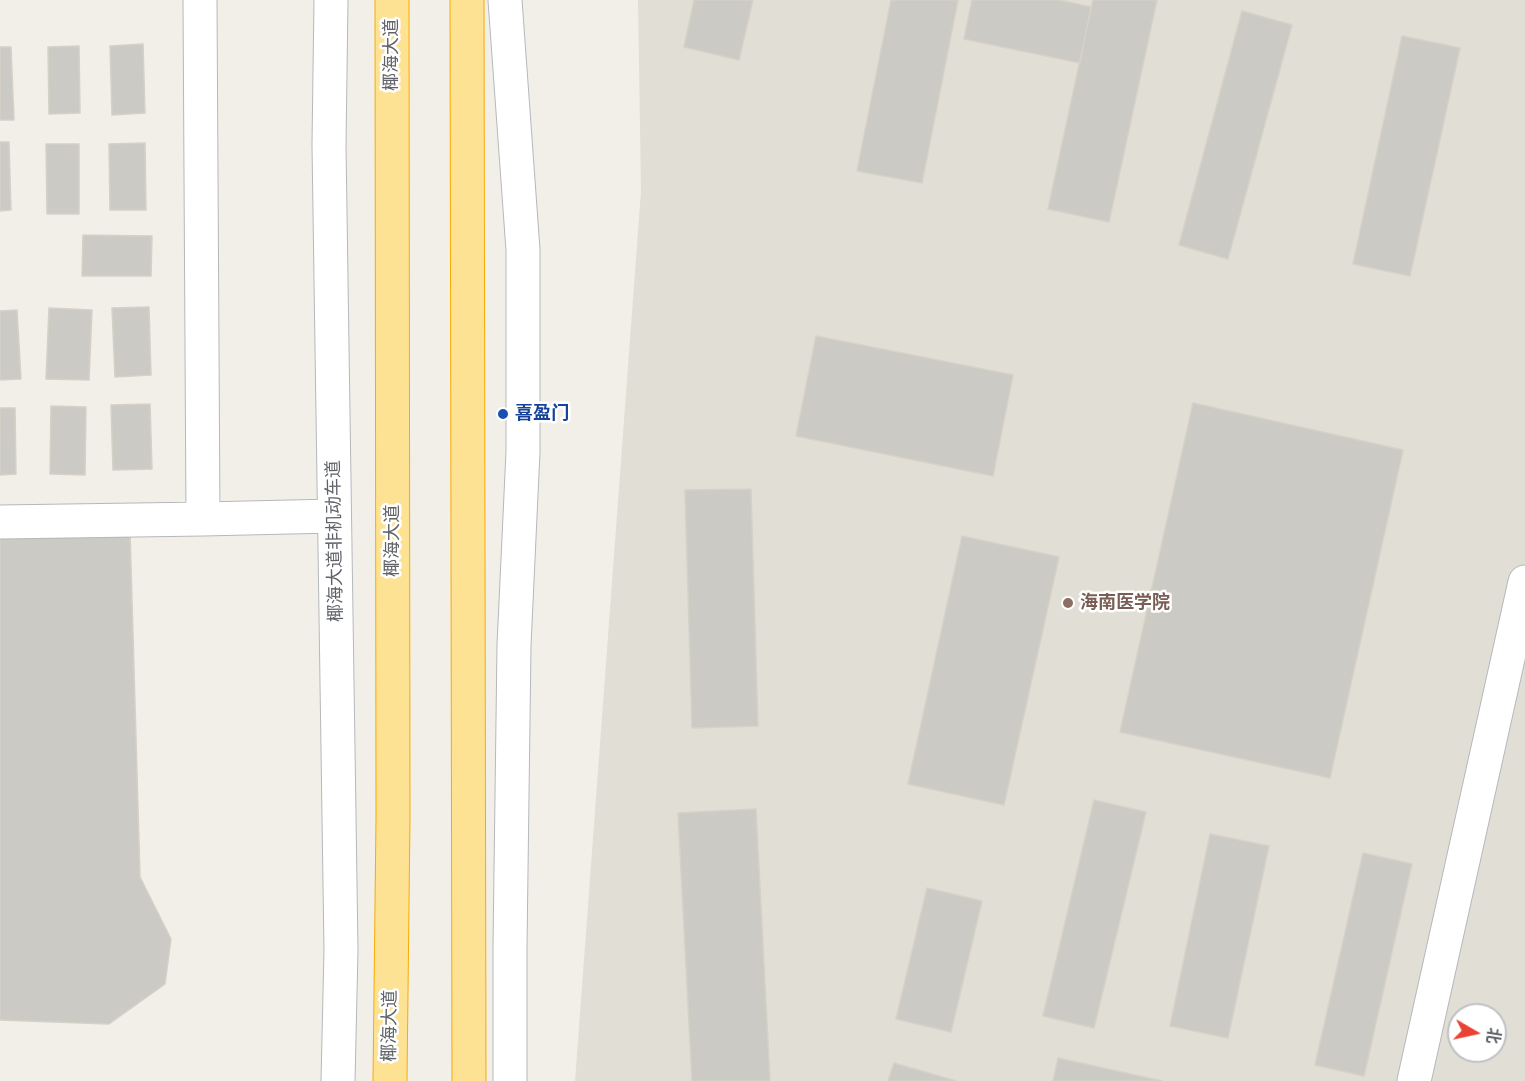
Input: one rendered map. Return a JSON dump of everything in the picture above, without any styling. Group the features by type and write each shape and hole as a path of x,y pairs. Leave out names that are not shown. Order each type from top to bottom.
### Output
{"highway":[{"name":"椰海大道","path":"390,1081 393,818 392,0"},
{"path":"467,0 468,1081"}],"street":[{"path":"200,0 203,519"},
{"name":"椰海大道非机动车道","path":"332,0 329,145 341,950 338,1081"},
{"path":"505,0 523,250 523,452 514,645 510,1081"},
{"path":"0,522 334,516"},
{"path":"1414,1081 1525,582"}],"shaded area":[{"name":"海南医学院","path":"638,0 1525,0 1525,1081 575,1081 641,191"}],"building":[{"path":"694,0 753,0 739,60 684,47"},
{"path":"891,0 958,0 922,183 857,171"},
{"path":"972,0 1059,0 1091,7 1080,63 964,39"},
{"path":"1093,0 1157,0 1109,222 1048,209"},
{"path":"1242,11 1292,25 1228,259 1179,245"},
{"path":"1402,36 1460,48 1410,276 1353,264"},
{"path":"143,44 145,113 112,115 110,46"},
{"path":"79,46 80,113 49,114 48,47"},
{"path":"0,47 11,47 14,120 0,120"},
{"path":"0,142 9,142 11,210 0,211"},
{"path":"145,143 146,210 110,210 109,144"},
{"path":"46,144 79,144 79,214 47,214"},
{"path":"83,235 152,236 151,276 82,276"},
{"path":"149,307 151,375 115,377 112,308"},
{"path":"49,308 92,310 89,380 46,379"},
{"path":"17,310 21,379 0,380 0,311"},
{"path":"816,336 1013,375 993,476 796,436"},
{"path":"1193,403 1403,450 1330,778 1120,732"},
{"path":"150,404 152,469 113,470 111,405"},
{"path":"51,406 86,407 85,475 50,474"},
{"path":"0,408 15,408 16,474 0,475"},
{"path":"751,489 758,726 692,728 685,490"},
{"path":"130,531 140,877 171,939 165,984 109,1024 0,1020 0,532"},
{"path":"962,536 1059,557 1004,805 908,784"},
{"path":"1094,800 1146,812 1094,1028 1043,1016"},
{"path":"756,809 770,1081 692,1081 678,813"},
{"path":"1210,834 1269,846 1228,1038 1170,1026"},
{"path":"1363,853 1412,864 1364,1076 1315,1065"},
{"path":"927,888 982,901 951,1032 896,1019"},
{"path":"1058,1058 1162,1081 1053,1081"},
{"path":"894,1063 956,1081 888,1081"}],"place":[{"name":"喜盈门","path":"503,414"},
{"name":"海南医学院","path":"1068,603"}]}
